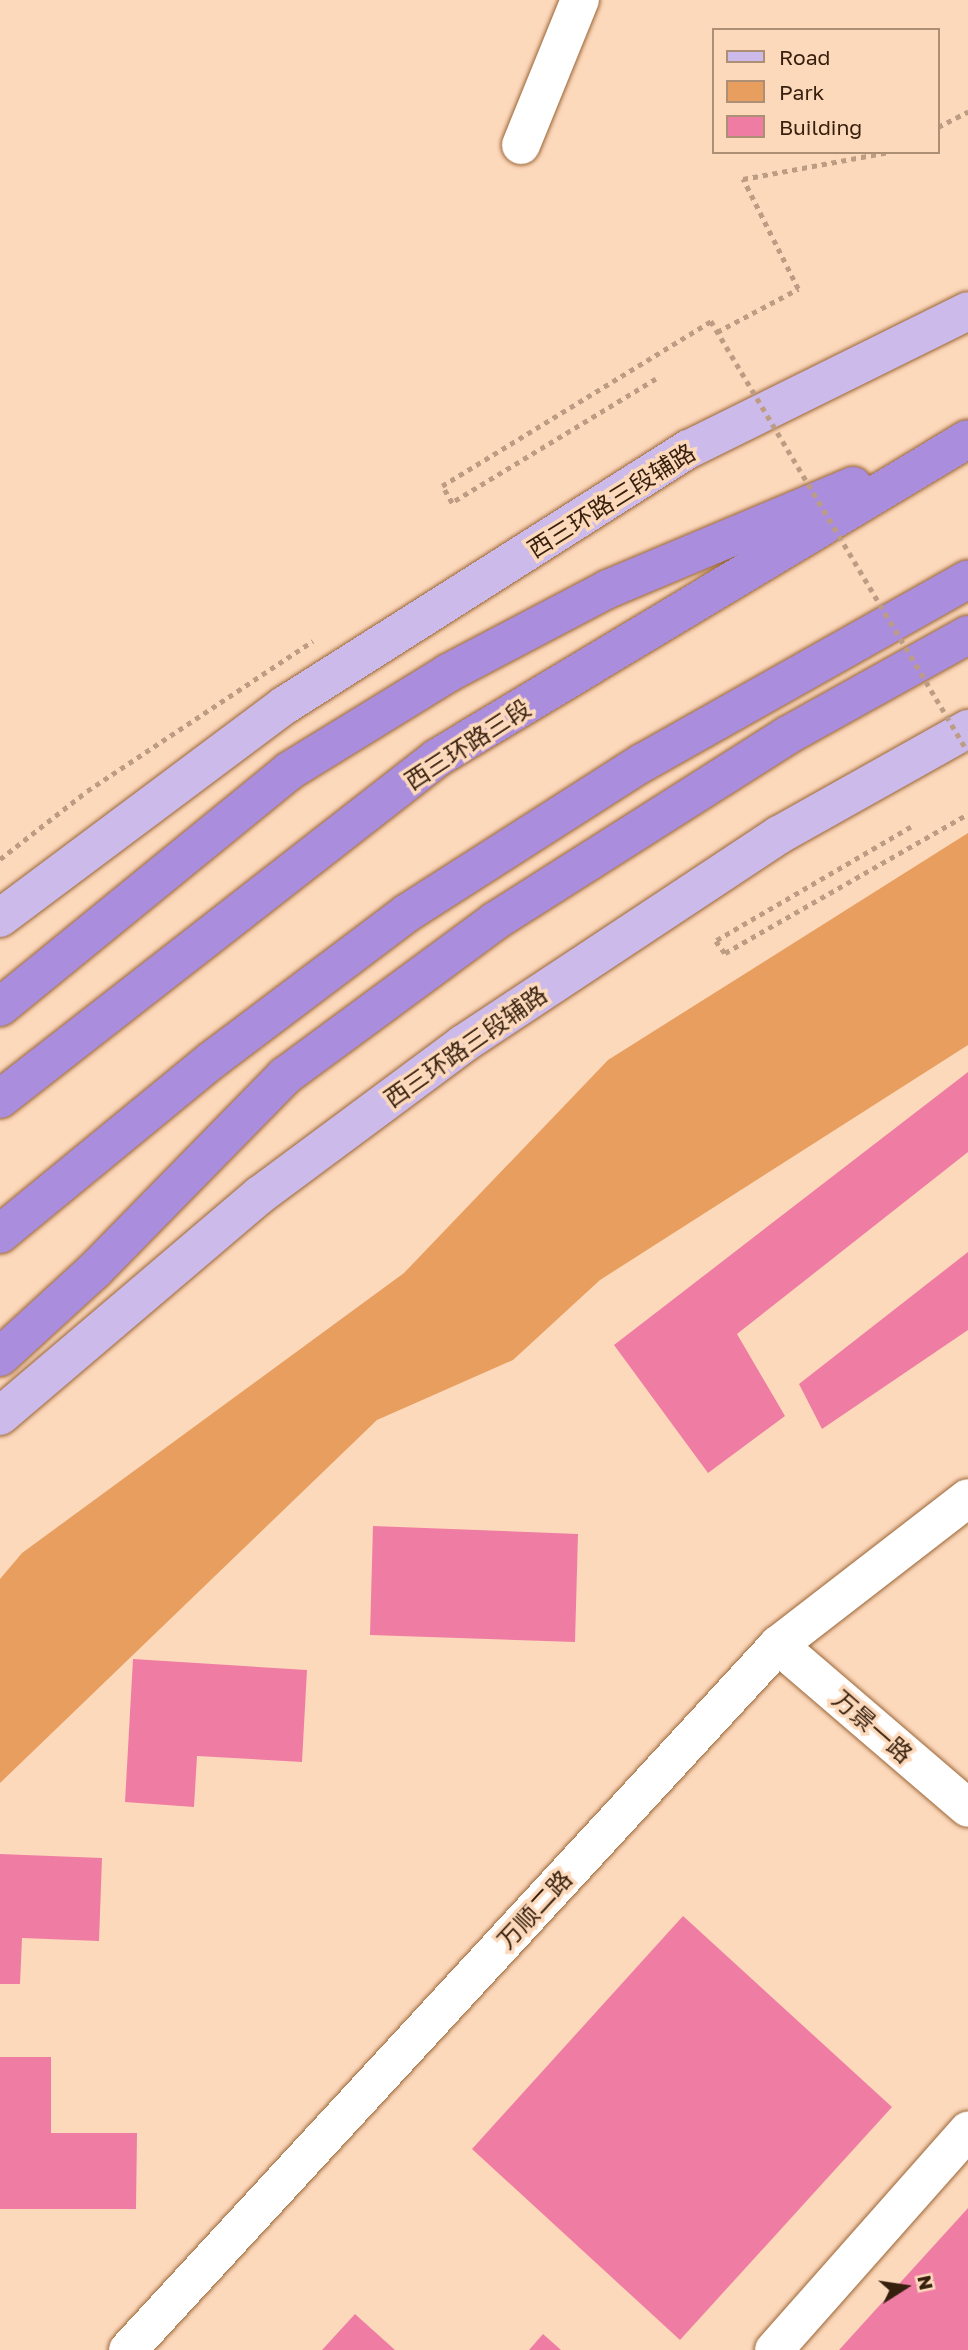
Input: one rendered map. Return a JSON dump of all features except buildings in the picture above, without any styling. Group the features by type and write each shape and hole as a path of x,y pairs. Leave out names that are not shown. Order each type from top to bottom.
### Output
{"highway":[{"path":"0,1007 289,771 448,673 608,589 968,438"},
{"name":"西三环路三段","path":"0,1099 437,758 968,438"},
{"path":"0,1234 212,1060 407,913 642,763 968,579"},
{"path":"0,1357 95,1270 285,1076 495,921 788,735 968,635"}],"main road":[{"name":"西三环路三段辅路","path":"0,918 285,705 689,449 968,311"},
{"name":"西三环路三段辅路","path":"0,1416 260,1195 463,1044 779,835 968,729"}],"street":[{"path":"521,145 580,0"},
{"name":"万顺二路","path":"128,2350 778,1645 968,1498"},
{"name":"万景一路","path":"778,1645 968,1808"},
{"path":"774,2350 968,2131"}],"path":[{"path":"940,126 968,112"},
{"path":"717,332 798,289 743,179 877,154"},
{"path":"656,379 452,503 442,486 711,321 968,752"},
{"path":"911,827 716,941 725,953 968,814"}],"green space":[{"path":"968,833 968,1045 600,1280 513,1360 377,1420 0,1783 0,1579 22,1553 404,1273 608,1060"}]}
